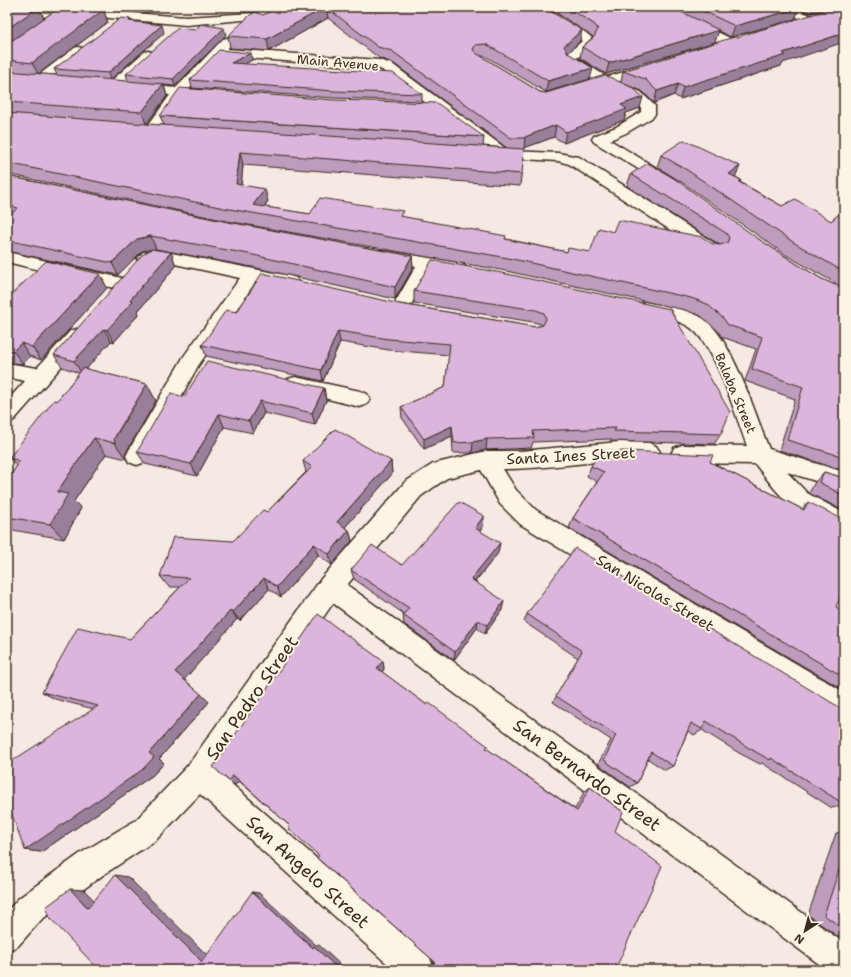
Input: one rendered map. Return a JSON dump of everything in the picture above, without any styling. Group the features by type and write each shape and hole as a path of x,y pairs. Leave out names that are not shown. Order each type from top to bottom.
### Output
{"street":[{"path":"7,16 97,13 123,17 146,12 186,21 224,13 254,16 288,7"},
{"path":"533,7 586,37 588,40 586,45 570,56 571,60 606,82 636,96 648,106 648,114 621,130 600,139 682,191"},
{"path":"657,7 732,44"},
{"path":"782,7 810,19"},
{"path":"44,26 62,13"},
{"path":"796,24 824,15"},
{"path":"151,131 178,93 216,52 254,16"},
{"path":"111,26 123,17"},
{"path":"174,32 186,21"},
{"path":"717,48 746,39"},
{"path":"41,80 87,44"},
{"path":"115,85 156,48"},
{"name":"Main Avenue","path":"216,52 379,64 393,70 440,107 506,155"},
{"path":"572,92 664,63"},
{"path":"27,79 63,81"},
{"path":"100,84 178,93 224,96"},
{"path":"417,108 440,107"},
{"path":"136,130 167,132"},
{"path":"474,153 558,157 574,160 714,251"},
{"path":"372,253 477,272"},
{"path":"7,256 117,290 149,256 156,255 304,286"},
{"path":"401,308 426,262"},
{"path":"137,456 199,363 252,274"},
{"name":"Balaba Street","path":"633,305 685,317 698,324 712,338 725,361 761,455 782,482 799,500 844,524"},
{"path":"7,414 87,325"},
{"path":"7,370 40,376"},
{"path":"276,380 360,399"},
{"name":"Santa Ines Street","path":"486,460 520,460 619,451 706,455 761,455 844,481"},
{"name":"San Pedro Street","path":"7,935 30,909 92,864 146,830 199,774 330,587 413,489 441,470 486,460"},
{"name":"San Nicolas Street","path":"486,460 508,498 528,517 844,707"},
{"name":"San Bernardo Street","path":"330,587 844,963"},
{"name":"San Angelo Street","path":"199,774 418,970"}],"building":[{"path":"39,7 7,29 7,9"},
{"path":"60,7 103,8 102,11 32,63 7,60 7,44"},
{"path":"280,7 326,7 267,39 228,36 255,12 263,15"},
{"path":"326,7 543,7 582,30 564,46 568,53 593,68 548,81 486,44 475,45 473,50 540,92 546,93 605,75 633,88 643,97 621,105 627,109 566,132 556,125 525,138 511,138 392,51 378,47"},
{"path":"566,7 671,7 719,30 609,63 582,47 594,37 598,29 594,24"},
{"path":"695,7 798,7 799,8 735,26"},
{"path":"838,7 844,7 844,33 783,53 786,55 683,87 678,84 657,91 645,79 623,71 734,37 740,37"},
{"path":"121,18 130,19 129,21 162,25 108,73 54,69"},
{"path":"201,24 224,28 173,79 126,74 178,28 195,30"},
{"path":"219,50 251,53 231,63 393,73 422,94 334,91 190,80"},
{"path":"7,71 163,84 142,112 7,102"},
{"path":"180,88 334,100 437,103 484,137 160,116"},
{"path":"7,113 147,124 524,149 522,174 240,152 236,184 265,189 253,205 310,214 320,198 403,211 400,216 506,236 505,239 567,252 568,248 590,252 599,228 613,232 618,220 702,237 713,244 720,245 727,243 729,238 726,233 631,174 648,163 675,179 757,238 800,266 822,279 844,289 844,457 787,440 803,387 752,369 762,337 728,325 723,318 707,304 691,298 508,258 224,208 7,163"},
{"path":"684,140 740,166 729,174 741,180 739,182 782,206 795,199 831,221 844,210 844,272 793,242 687,170 661,155"},
{"path":"7,176 223,221 412,256 395,287 249,254 151,236 137,239 112,263 7,240 7,218 18,208 7,205"},
{"path":"151,249 171,252 130,300 133,301 107,330 104,329 74,361 54,355 142,255"},
{"path":"432,260 507,274 670,309 730,412 721,434 614,431 616,428 533,431 534,438 487,439 473,442 454,443 452,426 424,439 401,407 445,387 450,344 389,339 338,331 321,370 202,345 226,310 237,312 262,273 400,304 535,327 543,325 546,319 544,313 536,310 414,291"},
{"path":"46,261 100,274 32,347 21,343 13,351 7,350 7,299"},
{"path":"207,361 324,388 312,413 260,401 249,421 219,414 191,464 137,452 171,393 184,397"},
{"path":"83,368 147,384 117,433 114,439 115,443 94,438 57,492 68,494 50,524 7,517 7,481 20,461 9,458 54,400 57,401"},
{"path":"335,429 391,461 337,522 349,530 329,554 314,544 277,587 264,578 233,612 231,610 175,672 201,694 149,753 154,757 142,770 25,850 7,801 7,764 98,706 42,692 78,627 130,639 189,578 160,576 173,537 233,541 263,510 267,512 312,467 303,461"},
{"path":"624,451 713,455 710,462 804,510 808,502 844,520 844,587 836,607 844,612 844,677 573,518 604,472 591,466 599,453"},
{"path":"824,472 844,478 844,496 819,482"},
{"path":"459,502 484,516 475,528 500,543 471,579 504,601 487,625 478,620 455,652 403,615 409,608 351,570 372,545 402,565"},
{"path":"575,548 844,710 844,804 771,758 770,760 706,721 702,729 691,723 673,766 651,752 637,783 604,760 616,735 556,696 582,651 527,614"},
{"path":"318,614 383,661 377,668 427,705 429,703 488,746 486,748 577,811 590,787 623,812 615,831 662,866 615,970 435,970 433,965 435,962 317,858 319,856 288,828 290,826 233,775 229,781 213,767"},
{"path":"844,855 844,929 824,915"},
{"path":"115,875 202,962 252,892 339,970 99,970 50,918 46,907 70,889 88,908"}]}
